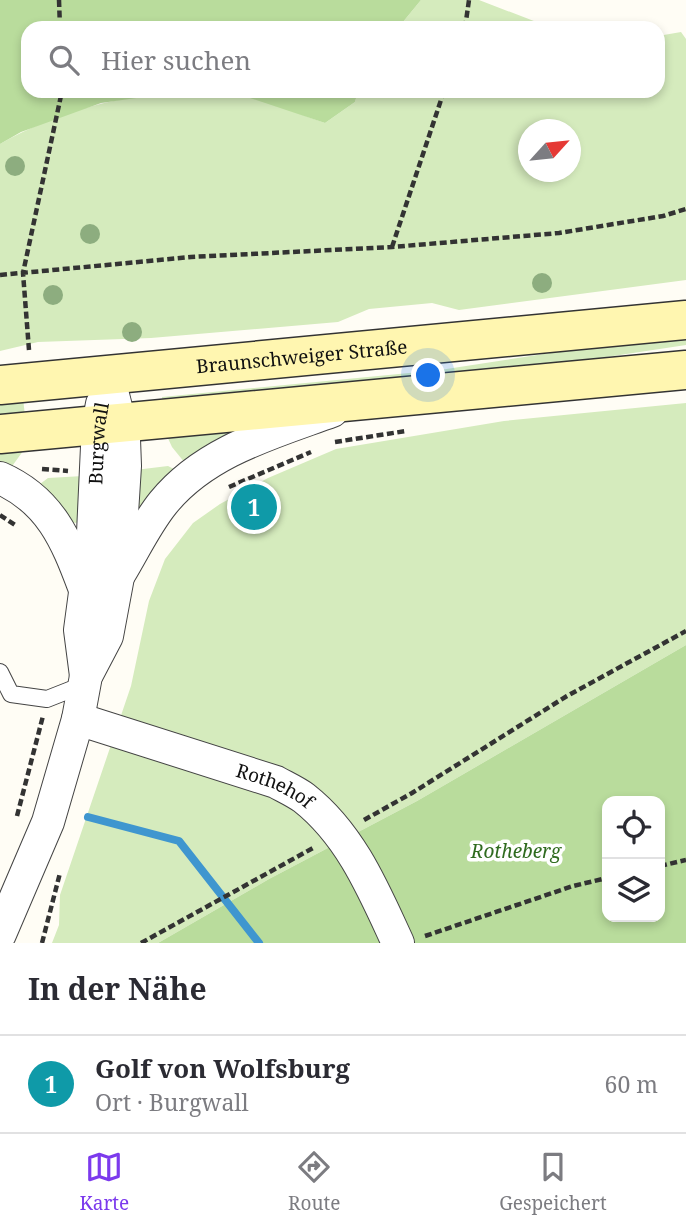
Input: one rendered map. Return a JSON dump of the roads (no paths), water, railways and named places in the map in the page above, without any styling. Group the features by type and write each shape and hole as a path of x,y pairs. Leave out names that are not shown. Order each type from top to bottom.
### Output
{"main road":[{"name":"Braunschweiger Straße","path":"0,385 678,320"},
{"path":"0,434 686,370"}],"street":[{"name":"Burgwall","path":"86,680 80,631 109,424 107,375"},
{"name":"Burgwall","path":"118,577 162,503 192,474 239,446 358,401"},
{"name":"Burgwall","path":"0,934 48,822 78,719 86,680 107,635 118,577 125,466 124,439 109,424"},
{"name":"Burgwall","path":"0,478 24,491 55,522 71,552 85,590"},
{"name":"Rothehof","path":"78,719 276,782 304,798 340,833 407,941"}],"lane":[{"path":"0,672 11,694 47,699 86,680"}],"waterway":[{"path":"88,817 179,841 259,943"}],"place":[{"name":"Golf von Wolfsburg","path":"254,507"}],"park label":[{"name":"Rotheberg","path":"516,851"}]}
